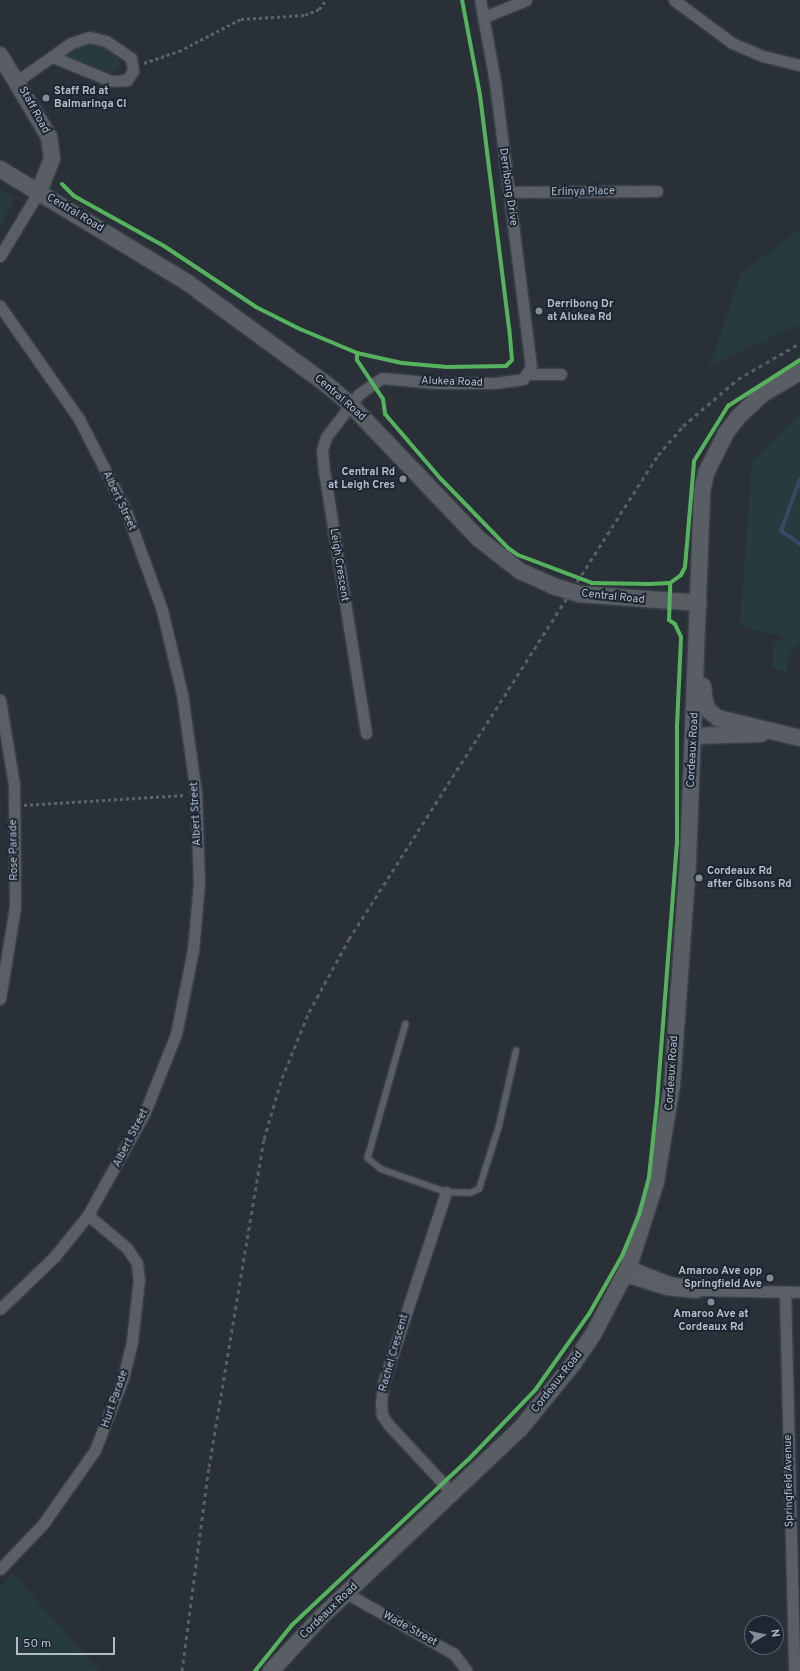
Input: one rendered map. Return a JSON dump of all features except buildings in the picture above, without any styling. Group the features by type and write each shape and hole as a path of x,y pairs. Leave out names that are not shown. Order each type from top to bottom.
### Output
{"main road":[{"name":"Staff Road","path":"0,55 44,126 52,148 50,167 38,191"},
{"name":"Central Road","path":"0,169 188,283 350,404 479,539 520,571 553,586 580,594 699,603"},
{"name":"Cordeaux Road","path":"271,1671 297,1642 346,1593 520,1430 563,1378 594,1333 627,1271 649,1210 668,1118 694,736 702,492 710,462 726,433 750,404 800,372"},
{"path":"698,643 705,703 709,712 731,723 800,738"},
{"path":"694,736 757,735 770,732"}],"street":[{"name":"Derribong Drive","path":"480,0 484,17 509,192 531,359 527,374"},
{"path":"484,17 526,0"},
{"path":"674,0 732,43 763,56 800,65"},
{"path":"17,81 72,43 97,38 130,58 134,66 127,80 116,82 53,57"},
{"path":"0,256 38,191"},
{"name":"Erlinya Place","path":"509,192 657,191"},
{"name":"Albert Street","path":"0,306 79,419 126,510 162,610 182,694 196,794 199,884 193,950 176,1034 145,1112 88,1215 55,1256 1,1305"},
{"name":"Alukea Road","path":"350,404 372,382 382,378 436,383 495,383 523,379 527,374 561,374"},
{"name":"Leigh Crescent","path":"350,404 336,421 322,450 366,733"},
{"name":"Rose Parade","path":"0,700 14,785 15,907 0,1000"},
{"name":"Rachel Crescent","path":"446,1192 383,1384 381,1404 382,1415 388,1424 453,1494"},
{"name":"Hurt Parade","path":"0,1569 43,1524 95,1450 112,1412 125,1370 138,1287 137,1263 127,1248 88,1215"},
{"path":"627,1271 700,1290 800,1292"},
{"name":"Springfield Avenue","path":"785,1292 794,1478 796,1657 794,1671"},
{"name":"Wade Street","path":"346,1593 454,1654 467,1671"}],"lane":[{"path":"406,1024 368,1149 368,1158 381,1169 446,1192 470,1193 479,1189 499,1126 516,1051"}],"path":[{"path":"134,66 179,51 241,19 305,15 319,8 326,0"},
{"path":"14,806 196,794"}],"green space":[{"path":"97,44 115,54 120,63 116,71 100,70 64,54 77,45"},
{"path":"0,189 14,197 0,229"},
{"path":"800,229 800,324 709,367 741,274"},
{"path":"800,414 800,642 788,656 787,672 772,668 774,644 784,637 740,626 752,462"},
{"path":"13,1574 100,1671 0,1671 0,1586"}],"waterway":[{"path":"800,479 781,531 800,544"}],"railway":[{"path":"182,1671 209,1467 264,1139 282,1078 309,1012 349,939 658,455 683,426 738,379 800,343"}],"cycle path":[{"path":"62,184 74,196 164,246 256,307 300,329 357,353 402,363 447,367 506,366 512,360 509,328 480,95 462,0"},
{"path":"357,353 357,360 383,399 385,414 441,479 508,548 518,555 592,583 649,584 670,583 681,575 685,567 694,461 728,406 800,360"},
{"path":"255,1671 292,1625 468,1460 536,1389 589,1314 622,1256 639,1215 649,1177 657,1102 677,844 677,726 681,637 675,624 669,620 670,583"}],"place":[{"name":"Staff Rd at Balmaringa Cl","path":"46,98"},
{"name":"Derribong Dr at Alukea Rd","path":"539,311"},
{"name":"Central Rd at Leigh Cres","path":"403,479"},
{"name":"Cordeaux Rd after Gibsons Rd","path":"699,878"},
{"name":"Amaroo Ave opp Springfield Ave","path":"770,1278"},
{"name":"Amaroo Ave at Cordeaux Rd","path":"711,1302"}]}
